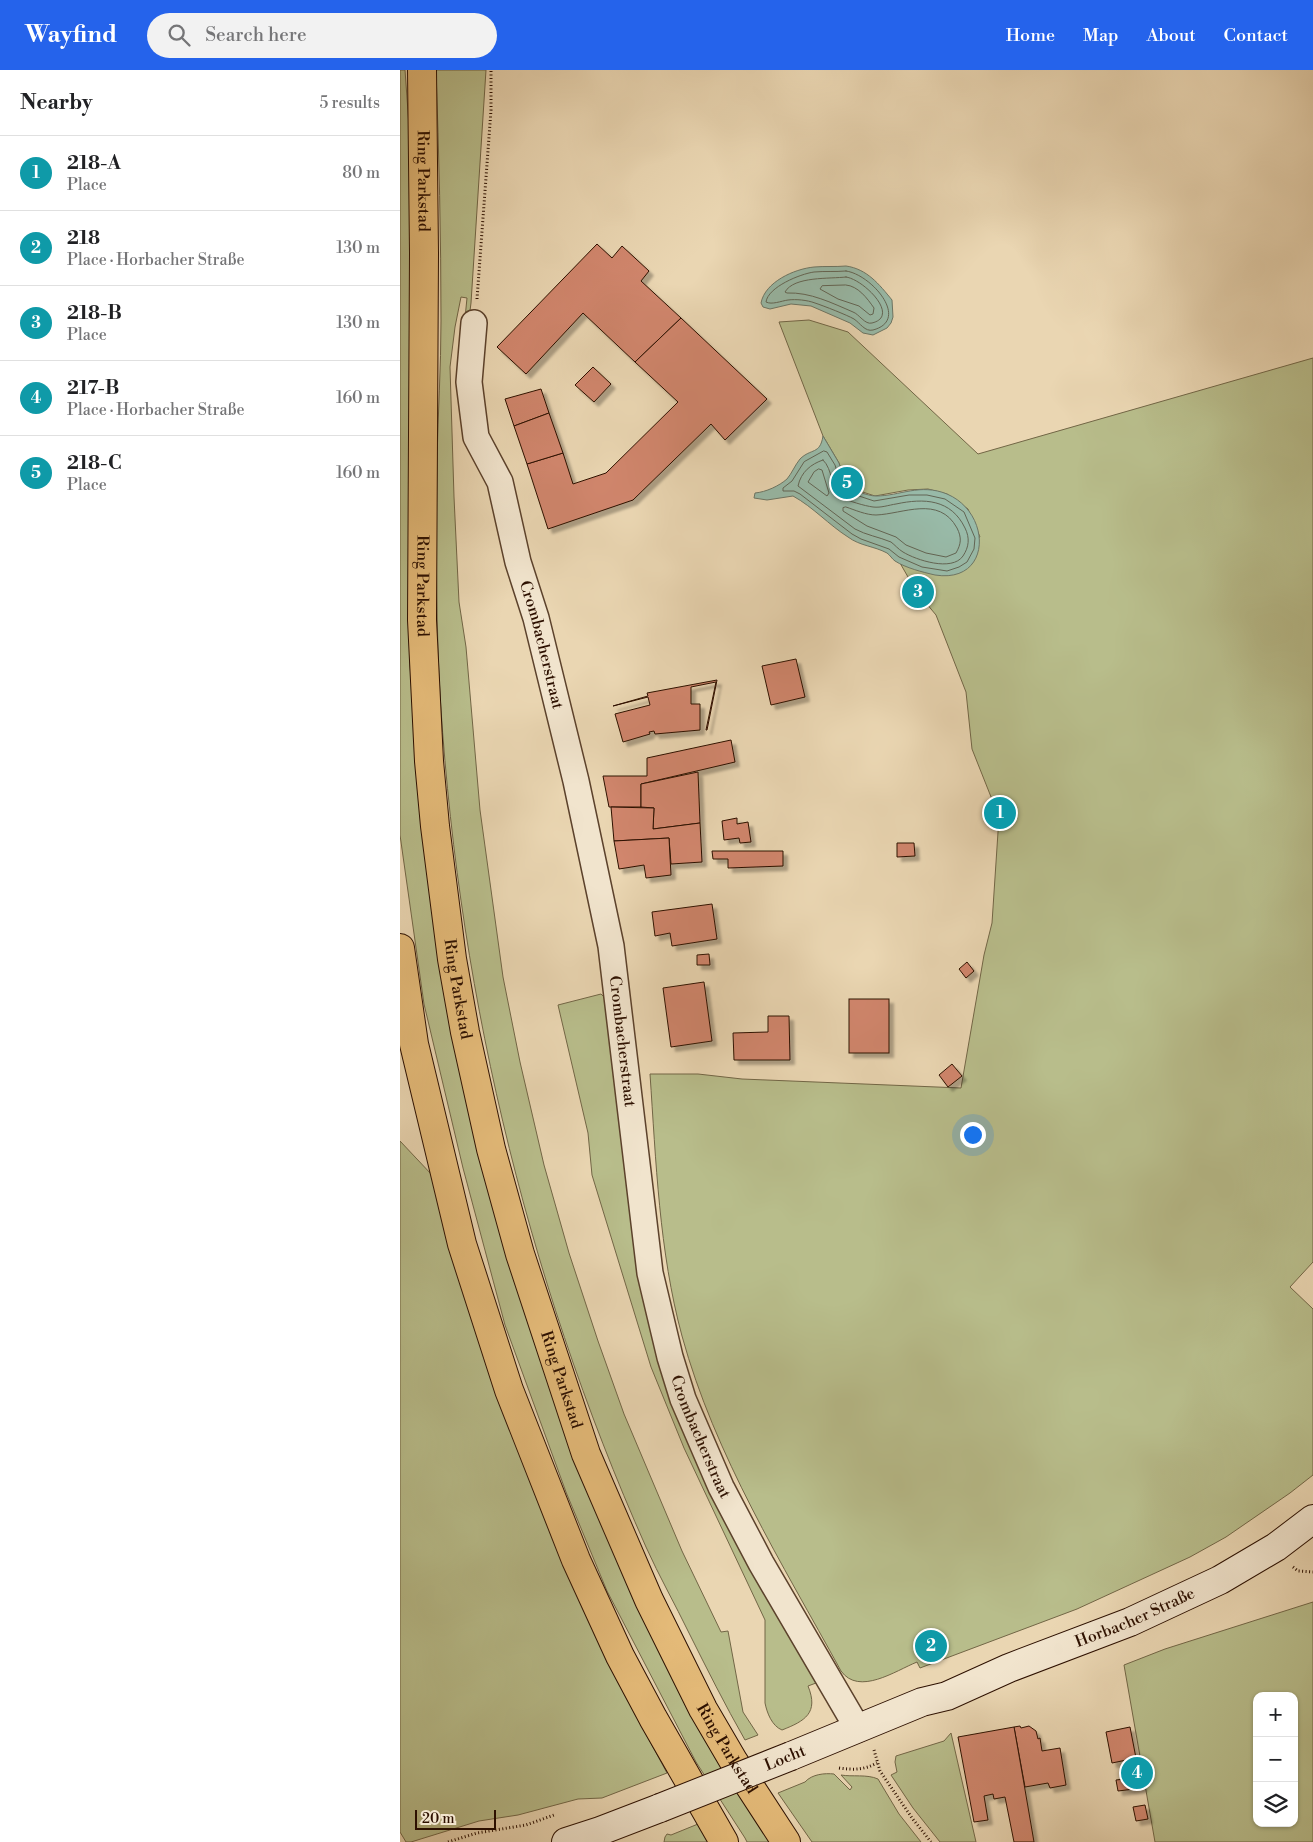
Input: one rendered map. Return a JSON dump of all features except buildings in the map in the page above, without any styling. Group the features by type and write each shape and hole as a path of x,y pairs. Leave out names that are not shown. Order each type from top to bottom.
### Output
{"highway":[{"name":"Ring Parkstad","path":"422,70 424,253 422,620 429,761 435,826 452,959 465,1032 491,1149 517,1245 586,1454 649,1600 703,1709 734,1762 786,1842"},
{"path":"400,948 414,1044 462,1244 510,1390 576,1560 620,1656 724,1842"}],"main road":[{"name":"Horbacher Straße","path":"947,1696 1009,1668 1130,1622 1220,1580 1276,1547 1313,1519"},
{"name":"Locht","path":"566,1842 660,1808 922,1702 947,1696"}],"street":[{"name":"Crombacherstraat","path":"474,323 469,382 476,437 500,482 518,562 536,618 576,781 611,946 650,1273 670,1357 683,1399 721,1487 761,1564 858,1729"}],"path":[{"path":"474,323 490,120 491,70"},
{"path":"877,1763 895,1793 931,1842"},
{"path":"448,1842 477,1833 526,1825 562,1812"}],"shaded area":[{"path":"400,70 405,70 411,154 410,666 427,868 473,1127 514,1281 600,1511 775,1842 747,1842 696,1762 607,1591 566,1492 505,1325 463,1168 424,1004 400,835"},
{"path":"436,70 486,70 471,303 465,349 462,348 467,298 461,297 450,367 459,602 466,647 480,810 503,977 520,1062 544,1165 569,1253 624,1414 682,1551 721,1632 728,1631 743,1712 758,1735 745,1740 716,1687 646,1547 603,1443 564,1338 531,1230 503,1121 479,1011 461,900 447,788 439,676 436,514 441,290"},
{"path":"809,320 848,332 978,454 1313,358 1313,1262 1290,1287 1313,1309 1313,1475 1226,1537 1190,1557 1077,1609 920,1668 917,1662 867,1682 849,1678 841,1671 773,1549 731,1466 712,1424 696,1380 674,1304 663,1239 650,1074 698,1074 742,1079 961,1088 984,955 992,923 999,817 972,749 966,692 936,615 916,591 900,563 910,567 980,537 968,509 947,494 928,489 908,490 875,496 847,487 839,463 823,436 779,322"},
{"path":"601,994 609,1002 642,1282 760,1579 816,1683 808,1686 812,1703 808,1715 782,1730 773,1722 765,1703 765,1620 684,1448 651,1367 592,1175 588,1133 558,1005"},
{"path":"400,1141 432,1175 628,1696 667,1773 602,1798 578,1799 518,1815 479,1821 411,1842 406,1842 400,1832"},
{"path":"1313,1602 1313,1842 1155,1842 1124,1665 1165,1649"},
{"path":"951,1733 976,1842 940,1842 913,1808 891,1775 897,1772 896,1756 944,1741"},
{"path":"834,1774 850,1790 852,1787 841,1775 878,1779 899,1814 921,1842 812,1842 778,1793 815,1776"},
{"path":"698,1824 710,1842 664,1842 667,1834 671,1835"}],"water":[{"path":"846,266 866,274 892,300 893,317 887,328 873,335 863,333 850,323 811,306 791,304 770,309 763,307 761,303 768,289 789,274 806,268"},
{"path":"823,436 839,463 847,487 872,496 919,490 937,491 947,494 962,503 972,516 978,530 979,545 976,558 967,569 954,575 935,575 914,570 895,561 887,553 853,540 793,496 767,500 754,498 755,493 772,488 787,479 800,459 820,446"}],"place":[{"name":"218-C","path":"847,483"},
{"name":"218-B","path":"918,592"},
{"name":"218-A","path":"1000,813"},
{"name":"218","path":"931,1646"},
{"name":"217-B","path":"1137,1773"}]}
